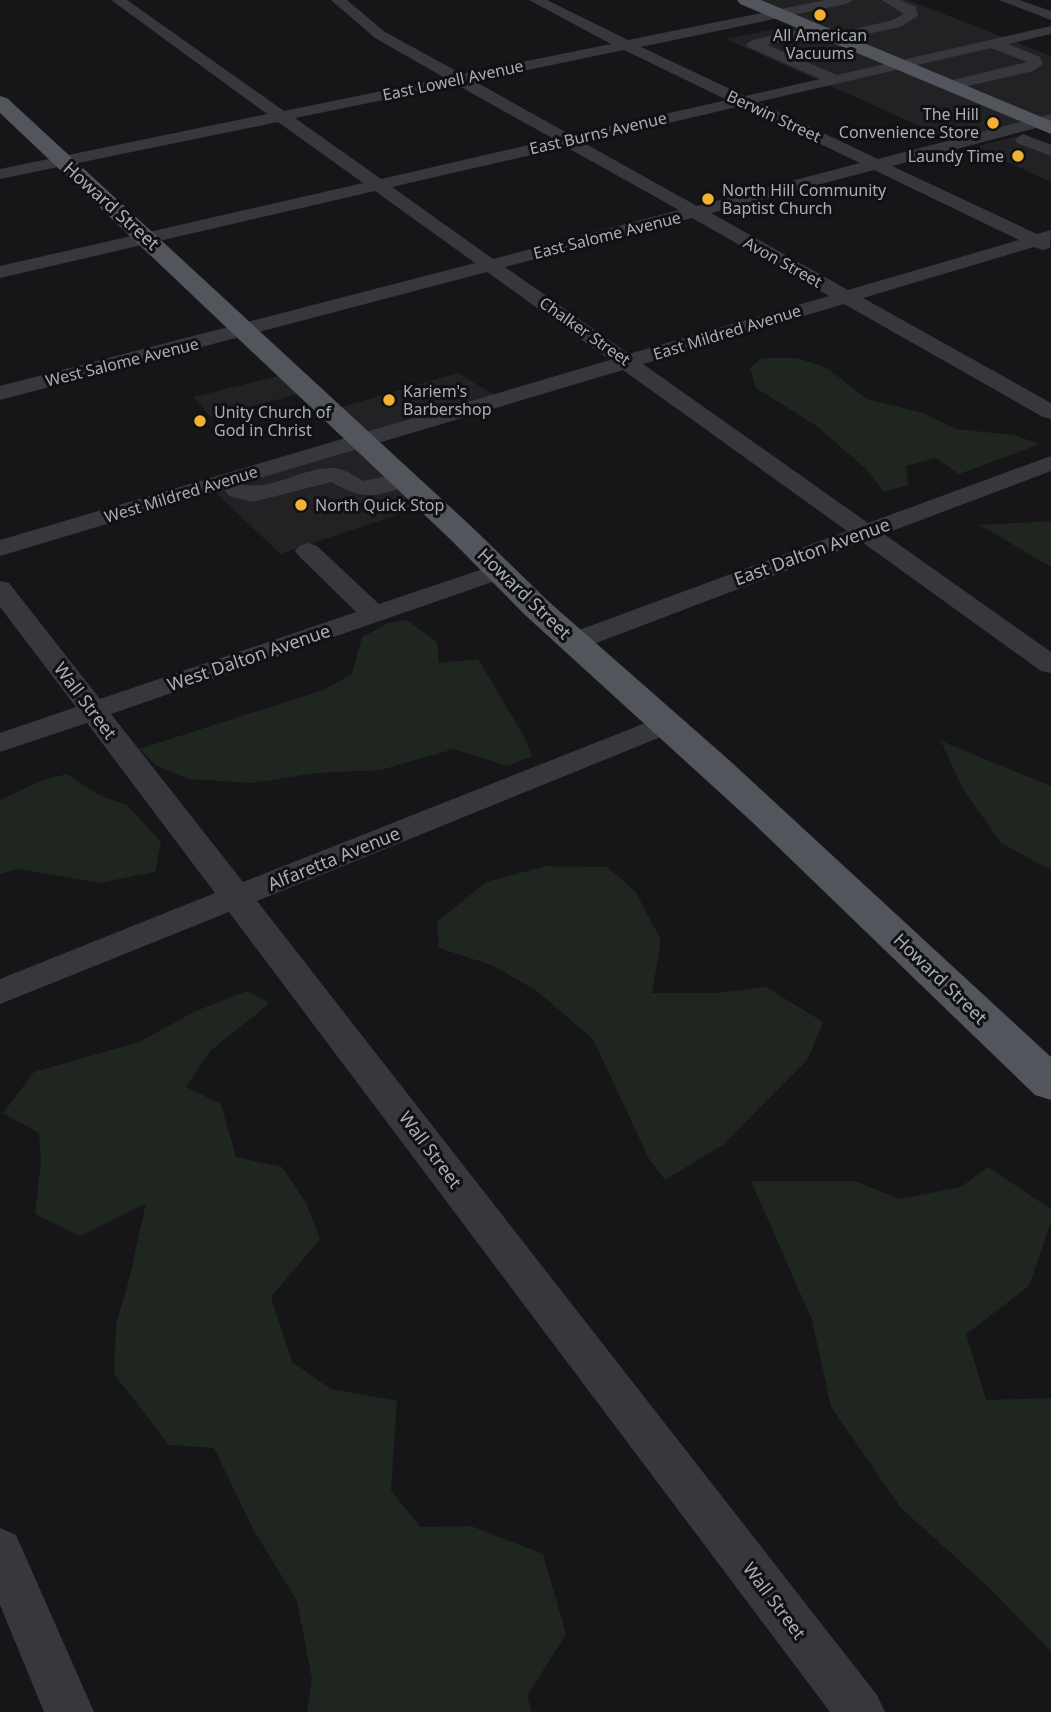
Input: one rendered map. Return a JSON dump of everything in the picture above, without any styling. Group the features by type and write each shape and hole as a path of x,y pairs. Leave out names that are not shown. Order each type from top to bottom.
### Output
{"main road":[{"path":"762,4 831,36 1047,123"},
{"name":"Howard Street","path":"0,102 404,479 498,572 573,642 668,724 1051,1083"}],"street":[{"name":"Chalker Street","path":"118,0 628,362 862,533 1051,665"},
{"name":"Avon Street","path":"338,0 380,35 1051,412"},
{"name":"Berwin Street","path":"536,0 624,45 1046,242"},
{"name":"East Lowell Avenue","path":"0,174 624,45 762,4 846,0"},
{"path":"825,76 753,44 831,36 895,24 911,16 911,10 889,0"},
{"path":"1006,0 1051,16"},
{"name":"East Burns Avenue","path":"0,272 741,100 825,76 863,73 1051,30"},
{"path":"775,53 831,36"},
{"path":"951,85 1028,68 1035,64 1035,60 991,43"},
{"path":"973,95 1041,79"},
{"name":"East Salome Avenue","path":"244,330 1047,123"},
{"path":"1023,139 1048,154"},
{"name":"East Mildred Avenue","path":"363,441 846,297 1046,242"},
{"name":"West Salome Avenue","path":"0,393 244,330"},
{"name":"West Mildred Avenue","path":"0,548 363,441"},
{"name":"East Dalton Avenue","path":"573,642 1051,463"},
{"path":"226,481 245,495 331,475 342,477 356,487 367,489 404,479"},
{"path":"308,551 374,614"},
{"name":"West Dalton Avenue","path":"0,743 498,572"},
{"name":"Wall Street","path":"0,589 860,1712"},
{"name":"Alfaretta Avenue","path":"0,992 668,724"},
{"path":"0,1550 69,1712"}],"shaded area":[{"path":"750,0 908,0 1051,56 1051,128 1038,123 960,144 726,39 800,24"},
{"path":"1024,135 1051,144 1051,182 975,147"},
{"path":"762,358 797,358 827,368 867,399 923,413 956,429 1014,435 1040,444 959,474 936,458 906,466 908,485 884,492 865,468 818,427 756,388 750,368"},
{"path":"290,373 310,391 211,417 193,397"},
{"path":"458,373 501,399 363,441 430,504 280,554 209,486 362,441 331,410"},
{"path":"1051,521 1051,567 980,525"},
{"path":"407,620 437,642 439,663 478,659 525,738 532,756 507,766 454,749 381,770 316,773 253,783 188,779 156,765 139,749 323,690 352,674 362,637 388,623"},
{"path":"941,741 1051,786 1051,870 1001,843 963,789"},
{"path":"67,774 99,795 127,805 161,842 155,872 99,883 19,869 0,874 0,800 43,780"},
{"path":"546,866 607,867 635,891 661,940 652,993 718,993 766,987 823,1022 808,1059 724,1144 665,1180 649,1159 593,1039 537,991 494,966 439,948 437,922 486,882"},
{"path":"247,991 270,1003 210,1051 186,1087 221,1104 236,1157 282,1167 306,1203 320,1239 271,1297 292,1362 331,1389 397,1401 391,1490 420,1527 471,1526 543,1554 566,1634 527,1696 532,1712 307,1712 312,1679 297,1601 253,1529 214,1448 169,1445 114,1374 116,1324 146,1203 80,1236 35,1214 41,1161 39,1133 3,1113 34,1072 139,1042 196,1011"},
{"path":"988,1167 1051,1209 1051,1222 1029,1286 966,1334 986,1400 1051,1398 1051,1651 984,1583 901,1508 831,1407 812,1320 751,1181 855,1181 899,1199 961,1187"}],"place":[{"name":"All American Vacuums","path":"820,15"},
{"name":"The Hill Convenience Store","path":"993,123"},
{"name":"Laundy Time","path":"1018,156"},
{"name":"North Hill Community Baptist Church","path":"708,199"},
{"name":"Kariem's Barbershop","path":"389,400"},
{"name":"Unity Church of God in Christ","path":"200,421"},
{"name":"North Quick Stop","path":"301,505"}]}
